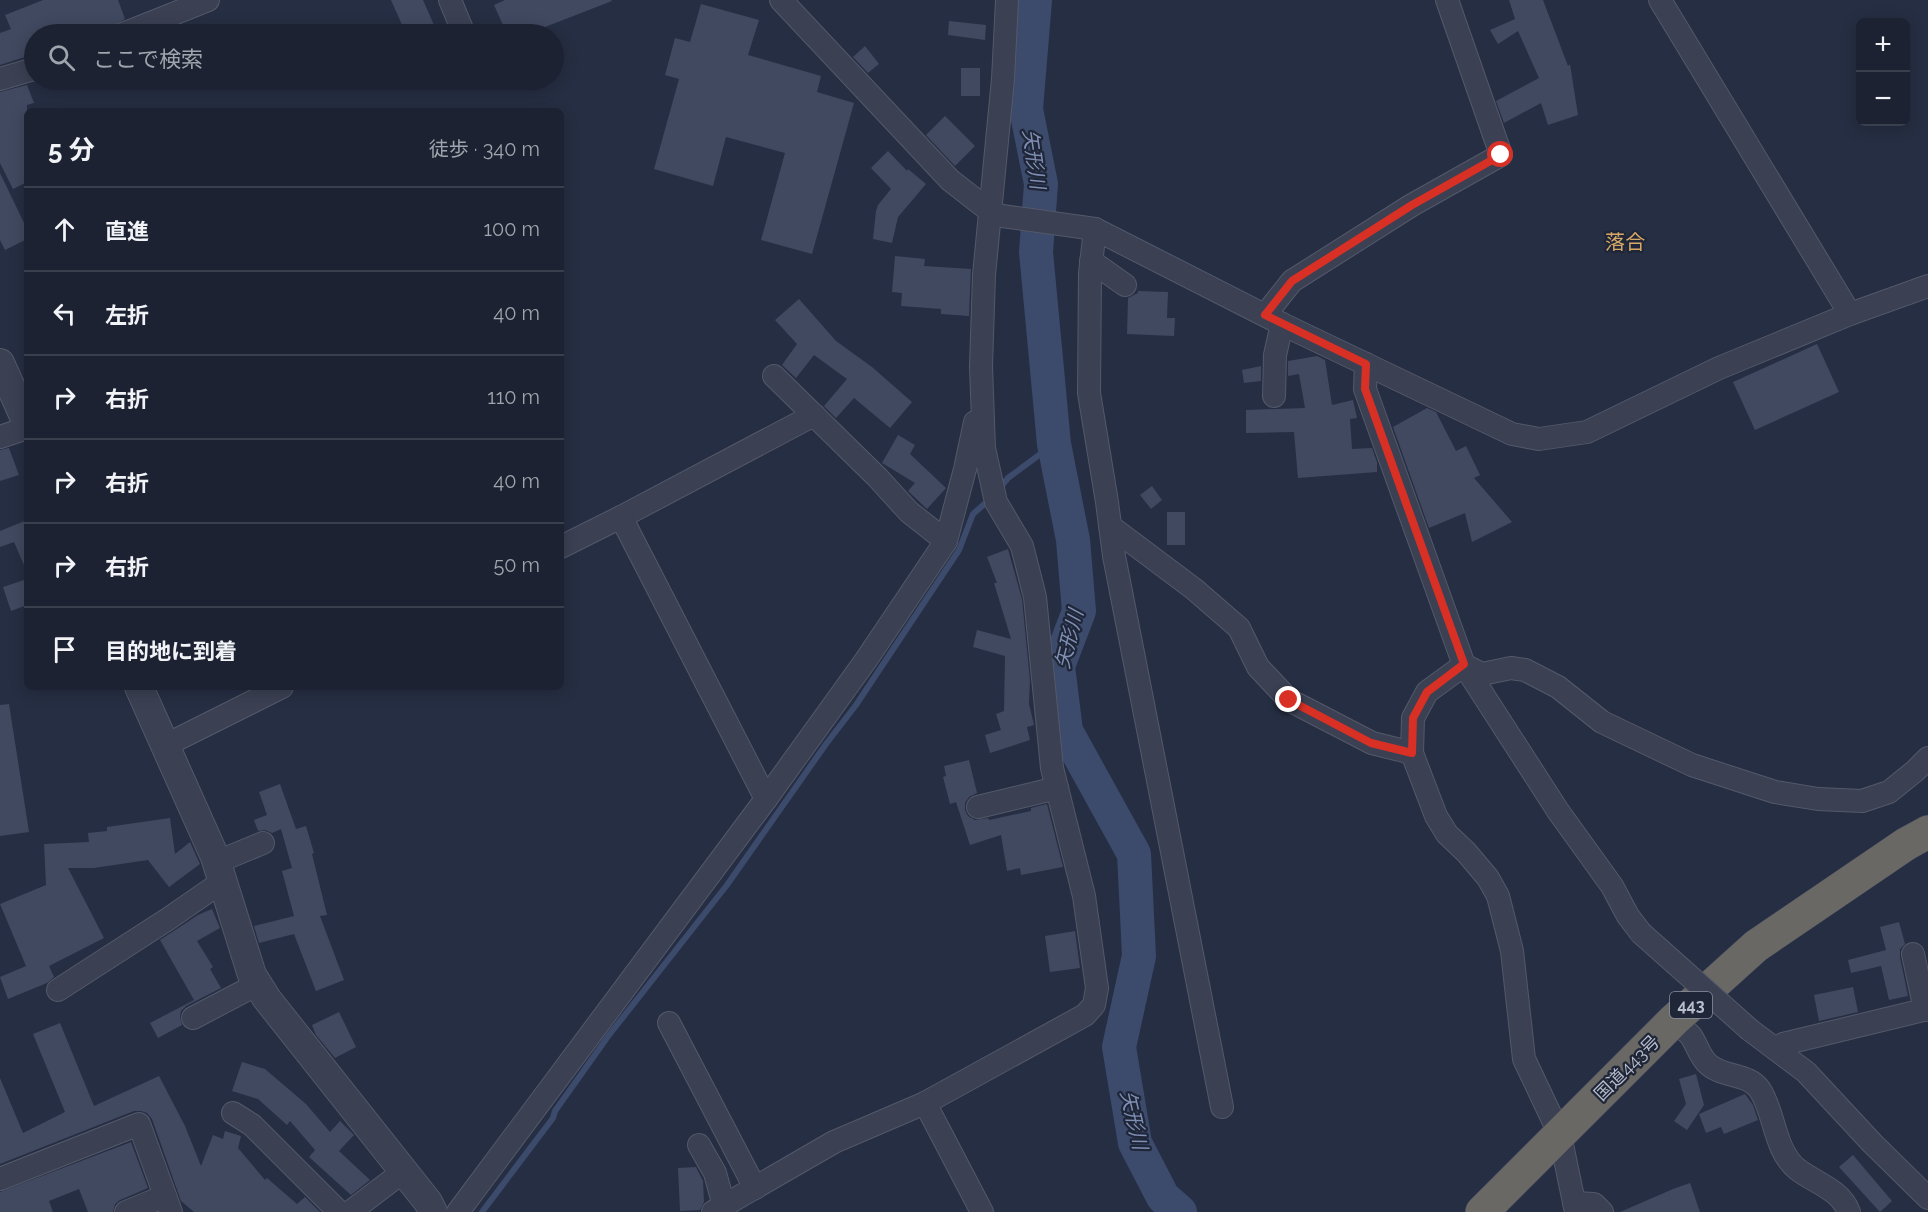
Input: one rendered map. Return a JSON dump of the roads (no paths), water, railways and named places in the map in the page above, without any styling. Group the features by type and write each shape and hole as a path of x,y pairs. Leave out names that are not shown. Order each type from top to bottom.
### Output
{"highway":[{"name":"国道443号","path":"1482,1212 1674,1020 1756,946 1906,844 1928,832"}],"street":[{"path":"148,24 208,0"},
{"path":"450,0 460,24"},
{"path":"781,0 950,180 997,214 1088,227 1274,320 1512,434 1539,439 1587,432 1719,368 1850,314 1928,286"},
{"path":"699,1145 715,1173 718,1209 834,1142 925,1102 1085,1015 1094,1005 1097,988 1084,896 1052,768 1035,597 1022,546 996,502 984,448 981,366 984,275 997,214 1007,0"},
{"path":"1274,396 1274,320 1292,281 1412,205 1501,155 1447,0"},
{"path":"1660,0 1850,314"},
{"path":"0,79 24,72"},
{"path":"1088,227 1091,261 1089,393 1116,568 1222,1107"},
{"path":"1091,261 1125,285"},
{"path":"0,363 24,416"},
{"path":"1366,364 1365,389 1464,664 1558,811 1612,886 1628,916 1641,933 1750,1030 1806,1072 1872,1143 1928,1198"},
{"path":"774,376 878,478 909,512 946,542"},
{"path":"458,1212 766,799 866,660 946,542 982,392"},
{"path":"564,546 814,415"},
{"path":"0,437 24,429"},
{"path":"621,517 766,799"},
{"path":"1110,526 1194,589 1239,628 1258,667 1289,700 1371,743 1412,753"},
{"path":"1464,664 1427,692 1413,718 1412,753 1436,816 1447,834 1488,878 1498,896 1512,951 1524,1059 1560,1135 1575,1207 1594,1204 1602,1212"},
{"path":"1464,664 1482,674 1512,668 1525,670 1558,687 1602,722 1692,765 1775,792 1818,799 1862,801 1889,792 1928,758"},
{"path":"140,690 220,872 252,975 267,999 404,1171 433,1212"},
{"path":"166,745 276,690"},
{"path":"978,807 1057,788"},
{"path":"71,967 120,939 263,843"},
{"path":"58,990 168,919 220,872"},
{"path":"1776,1049 1783,1044 1926,1010 1913,954"},
{"path":"193,1018 258,984"},
{"path":"1674,1020 1690,1035 1708,1064 1720,1071 1753,1081 1761,1091 1785,1153 1796,1168 1831,1189 1850,1212"},
{"path":"669,1023 755,1188"},
{"path":"925,1102 982,1212"},
{"path":"233,1113 252,1125 339,1212"},
{"path":"0,1179 139,1124 168,1204 126,1212"},
{"path":"350,1212 404,1171"}],"waterway":[{"name":"矢形川","path":"1035,0 1026,109 1041,184 1036,252 1054,444 1073,540 1079,611 1058,666 1066,731 1134,854 1139,956 1119,1047 1135,1143 1163,1197 1180,1212"},
{"path":"999,489 1008,478 1054,444"},
{"path":"482,1212 553,1118 555,1111 609,1035 727,885 856,705 959,550 973,514 990,499"}],"district":[{"name":"落合","path":"1625,242"}]}
